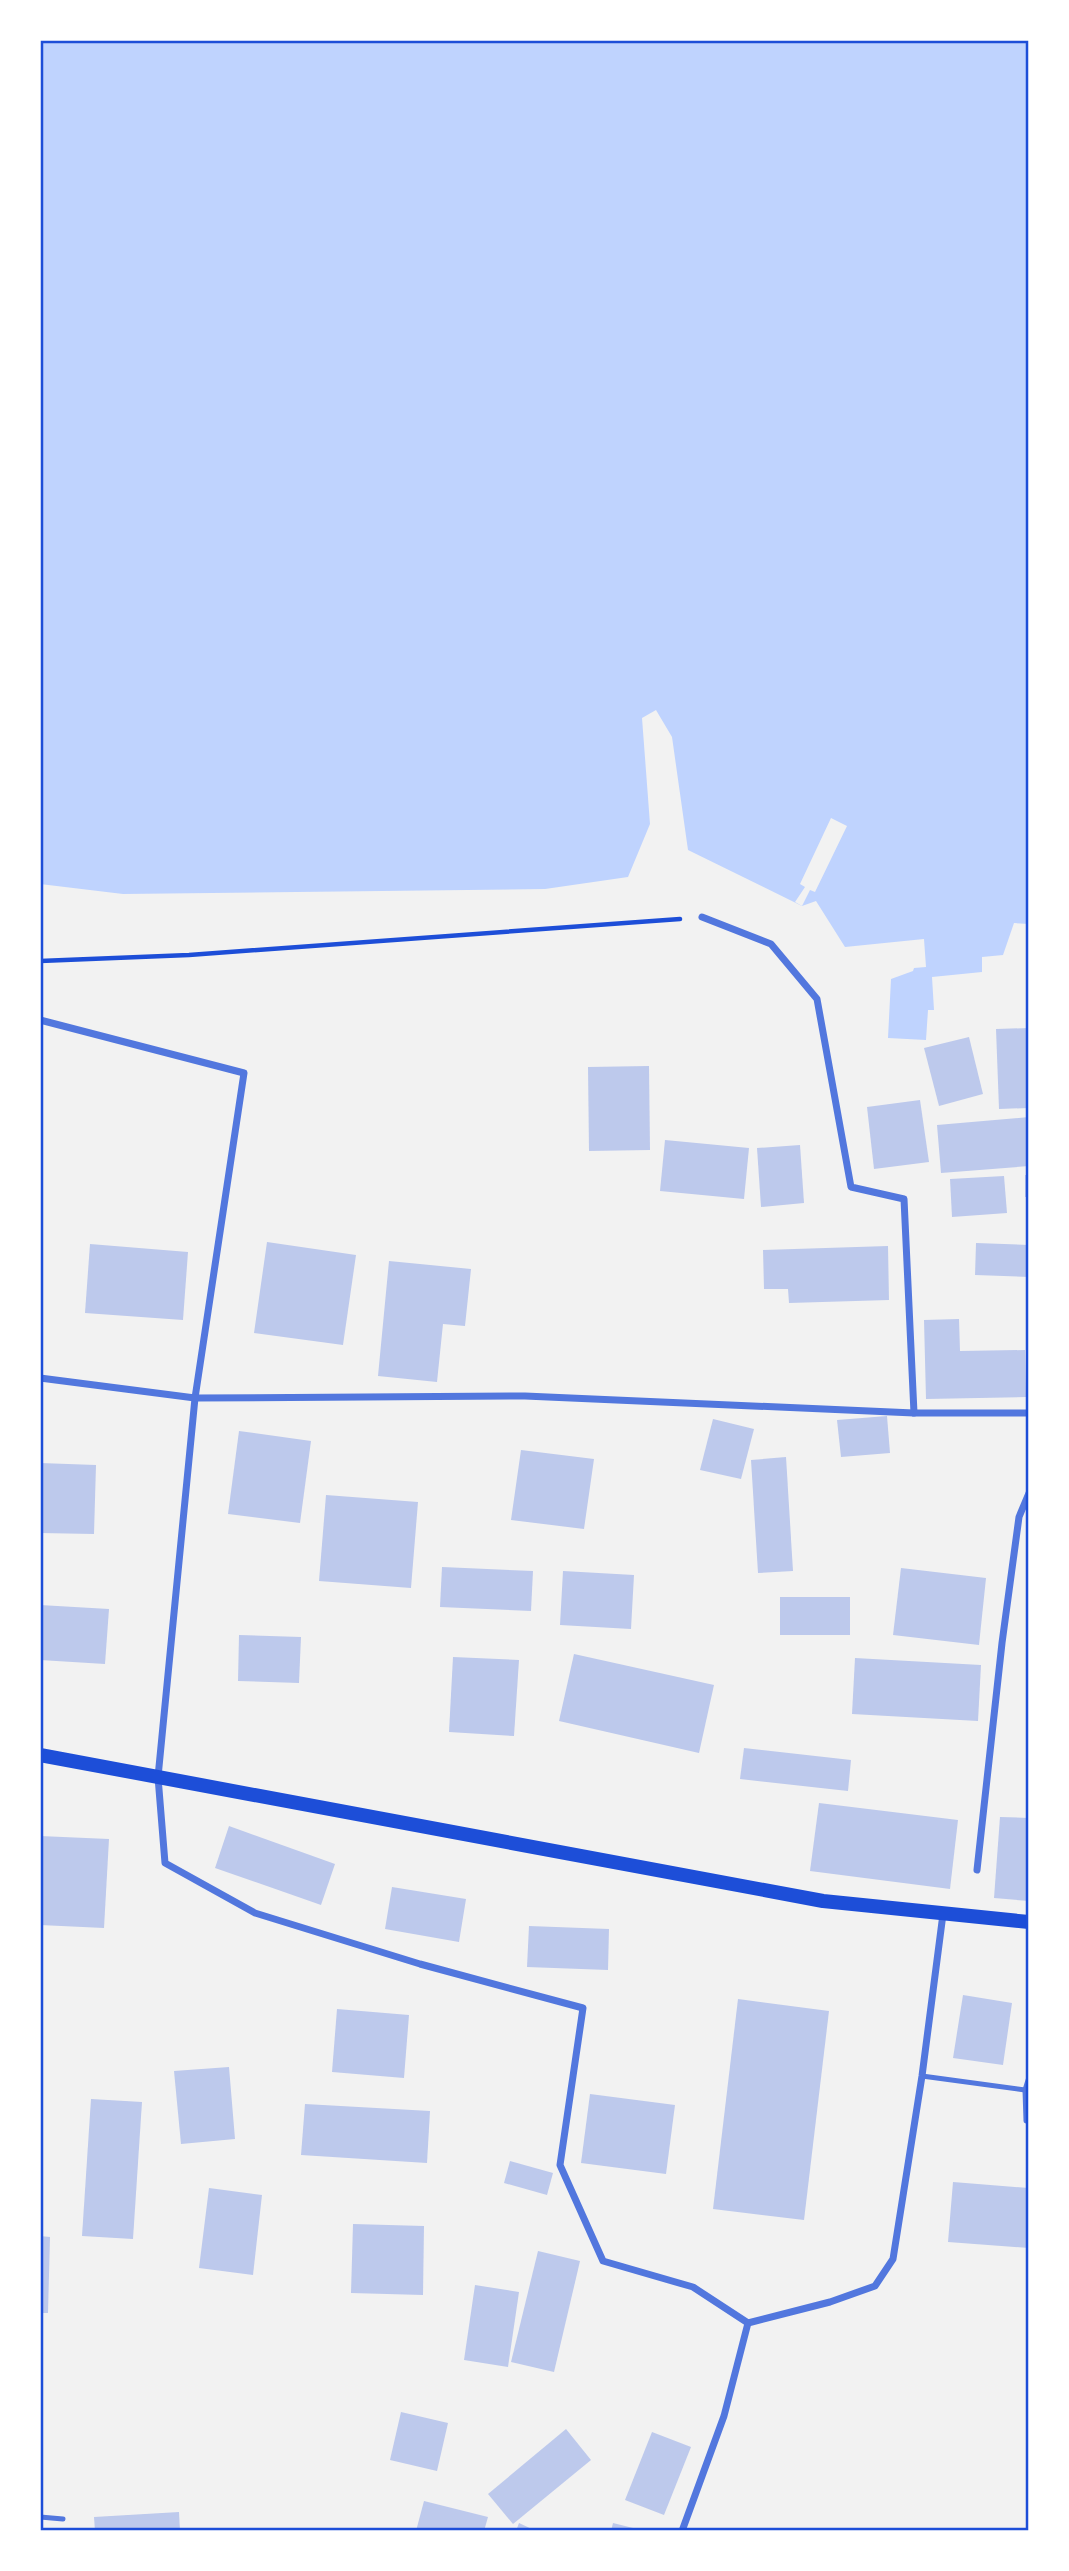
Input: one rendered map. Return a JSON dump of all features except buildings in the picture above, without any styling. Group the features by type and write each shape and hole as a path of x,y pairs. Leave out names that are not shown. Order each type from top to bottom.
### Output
{"main road":[{"path":"40,1755 823,1900 1029,1922"}],"street":[{"path":"702,917 771,944 817,999 851,1186 904,1199 914,1413"},
{"path":"40,1020 244,1073 195,1398 158,1777 165,1863 255,1913 420,1964 583,2008 560,2165 603,2261 693,2287 748,2323 830,2302 875,2286 893,2259 922,2076 943,1913"},
{"path":"40,1378 195,1398 525,1396 914,1413 1029,1413"},
{"path":"977,1870 1010,1580 1019,1517 1029,1493"},
{"path":"682,2531 724,2416 748,2323"}],"lane":[{"path":"922,2076 1025,2090"},
{"path":"1029,2077 1025,2090 1026,2121 1029,2122"},
{"path":"40,2517 63,2519"}],"path":[{"path":"40,961 189,955 702,917"}],"water":[{"path":"40,40 1029,40 1029,924 1014,923 1003,955 982,957 982,972 932,977 934,1010 928,1010 926,1040 888,1038 891,979 913,971 914,968 926,967 924,939 845,947 816,901 802,906 688,850 672,737 656,710 642,718 650,824 628,877 545,889 123,894 40,884"}],"pier":[{"path":"831,818 847,826 815,892 810,890 802,906 795,902 805,887 800,884"}]}
